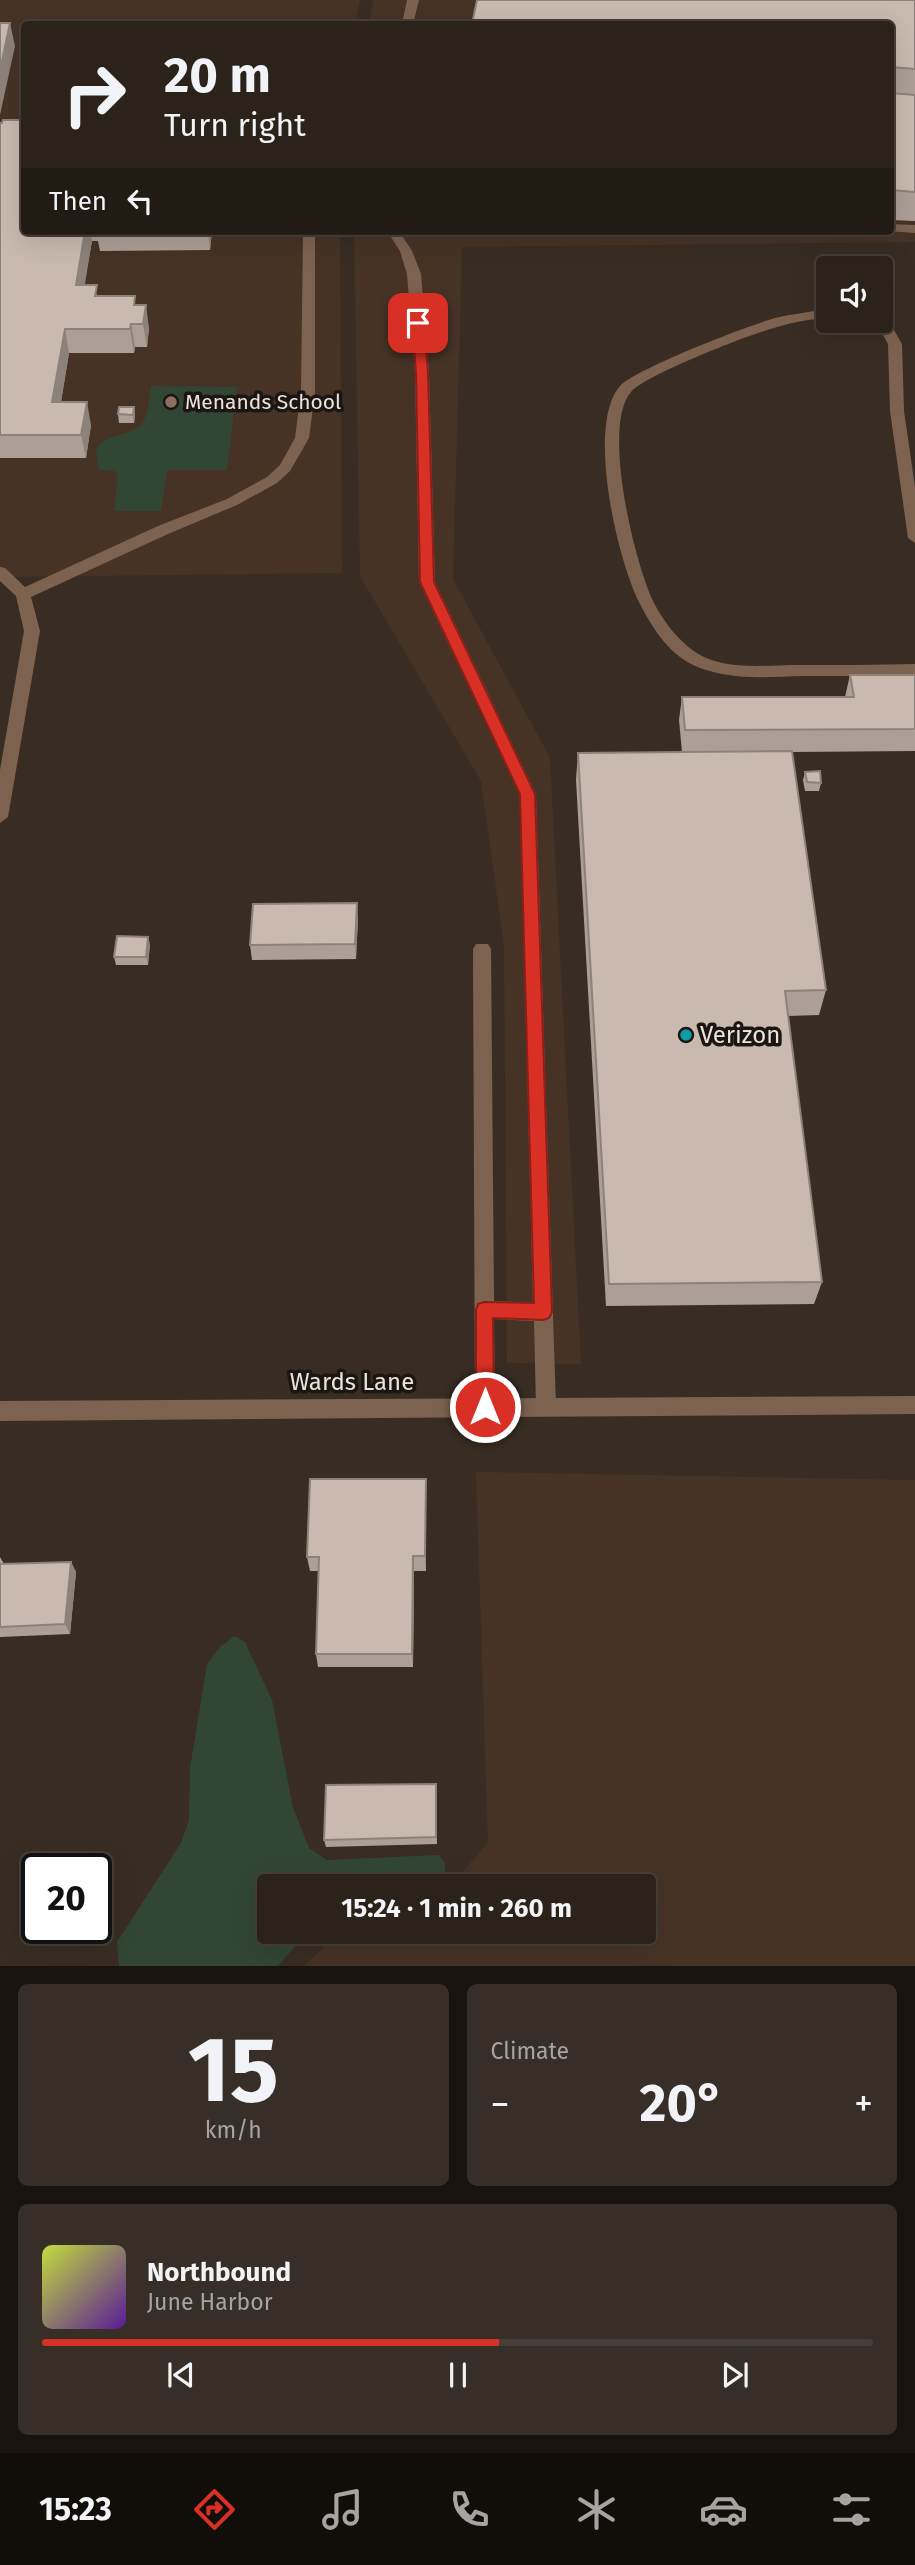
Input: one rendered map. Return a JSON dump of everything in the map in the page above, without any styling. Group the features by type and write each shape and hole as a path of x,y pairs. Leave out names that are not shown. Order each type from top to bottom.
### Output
{"street":[{"path":"409,21 413,0"},
{"path":"894,228 915,229"},
{"path":"23,594 163,530 232,502 272,480 285,468 302,438 308,392 309,235"},
{"path":"396,235 407,251 414,274 422,373 427,582 528,794 546,1408"},
{"path":"816,315 777,321 648,373 628,385 617,403 611,439 621,519 639,585 654,614 680,649 713,667 750,671 915,670"},
{"path":"889,333 895,344 897,411 915,538"},
{"path":"0,572 23,594 32,631 0,817"},
{"path":"482,949 485,1407"},
{"path":"484,1310 543,1312"},
{"name":"Wards Lane","path":"0,1411 915,1405"}],"shaded area":[{"name":"Menands School","path":"0,0 360,0 356,21 21,21 21,235 340,235 342,573 0,577"},
{"path":"374,0 915,0 915,242 462,247 453,579 550,758 581,1364 507,1363 504,945 481,781 360,576 354,235 894,235 894,21 369,21"},
{"path":"476,1472 915,1480 915,1966 304,1966 327,1944 656,1944 656,1874 461,1874 488,1843"}],"green space":[{"path":"151,386 237,387 227,470 167,470 161,511 114,511 118,476 115,471 99,470 96,450 106,440 140,426 147,412"},
{"path":"233,1637 245,1642 272,1700 293,1808 309,1848 327,1860 438,1855 445,1863 445,1874 257,1874 257,1944 297,1944 278,1966 119,1966 117,1942 181,1843 189,1820 190,1768 207,1664 220,1647"}],"building":[{"path":"477,0 915,0 915,69 894,67 894,21 473,21"},
{"path":"0,23 10,23 0,70"},
{"path":"894,93 915,95 915,192 894,190"},
{"name":"Menands School","path":"3,120 21,120 21,235 84,235 76,285 97,285 95,296 135,296 134,305 146,305 143,324 131,324 130,329 65,329 52,402 87,402 81,435 0,435"},
{"path":"119,407 134,407 133,415 118,414"},
{"path":"850,675 915,675 915,729 685,730 682,697 854,697"},
{"name":"Verizon","path":"792,751 826,990 785,991 822,1282 609,1284 578,753"},
{"path":"820,771 821,783 807,782 805,772"},
{"path":"357,903 355,944 250,945 253,904"},
{"path":"117,936 148,937 146,957 114,957"},
{"path":"310,1479 426,1479 425,1556 413,1556 412,1654 316,1654 319,1557 307,1557"},
{"path":"71,1562 65,1624 0,1627 0,1564"},
{"path":"436,1784 436,1837 324,1840 326,1785"}],"place":[{"name":"Menands School","path":"171,402"},
{"name":"Verizon","path":"686,1035"}],"route":[{"path":"418,323 422,373 427,582 528,794 543,1312 484,1310 485,1407"}]}
